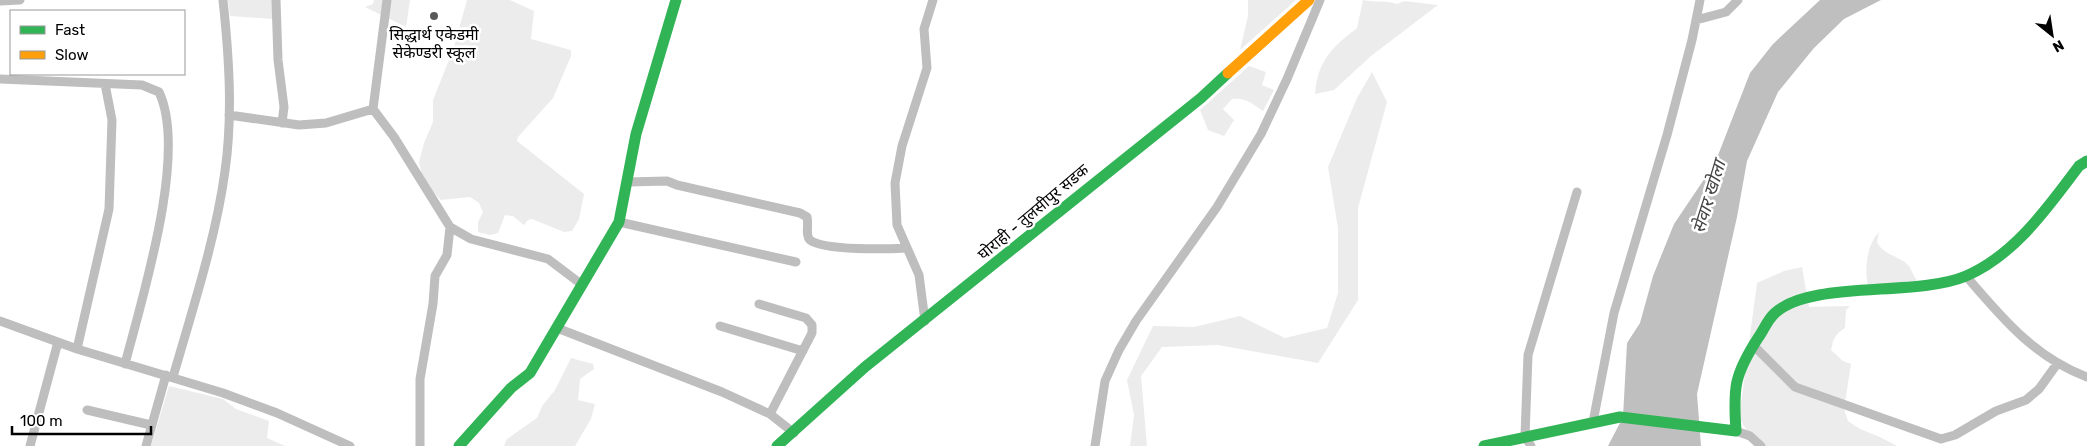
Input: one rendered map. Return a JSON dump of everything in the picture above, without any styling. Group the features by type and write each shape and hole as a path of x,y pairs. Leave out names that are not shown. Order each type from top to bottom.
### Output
{"street":[{"path":"0,1 21,0"},
{"path":"146,446 151,425 169,376 216,216 226,170 229,115 223,0"},
{"path":"276,0 278,60 284,107 282,123"},
{"path":"388,0 373,109 394,137 450,227 471,239 548,259 581,284"},
{"path":"459,446 511,388 530,373 619,222 636,134 676,0"},
{"path":"925,321 919,275 897,225 895,183 902,146 927,68 924,29 933,0"},
{"name":"घोराही - तुलसीपुर सडक","path":"777,446 794,433 865,367 925,321 1130,153 1201,98 1309,0"},
{"path":"1095,446 1105,381 1119,350 1136,321 1216,207 1261,134 1287,79 1320,0"},
{"path":"1594,422 1614,313 1667,135 1700,0"},
{"path":"1696,20 1726,12 1738,0"},
{"path":"0,79 142,84 160,92 165,103 169,142 162,208 125,364"},
{"path":"77,349 109,209 112,120 104,84"},
{"path":"229,115 299,125 326,123 373,109"},
{"path":"1736,431 1734,378 1739,366 1776,312 1789,305 1824,296 1925,286 1966,276 2013,244 2038,219 2080,166 2087,161"},
{"path":"628,182 667,181 677,185 800,213 807,217 808,237 822,244 866,250 907,248"},
{"path":"1528,441 1528,355 1577,192"},
{"path":"619,222 796,262"},
{"path":"420,446 420,379 433,304 435,276 447,255 450,227"},
{"path":"1966,276 2016,333 2056,364 2087,377"},
{"path":"759,304 806,318 812,325 812,333 770,414"},
{"path":"0,321 77,349 169,376 277,413 350,446"},
{"path":"720,326 802,351"},
{"path":"557,328 722,392 770,414 794,433"},
{"path":"30,446 58,342"},
{"path":"1753,345 1780,374 1802,390 1940,439 1955,435 1996,411 2026,400 2039,389 2056,364"},
{"path":"87,410 151,425"},
{"path":"1484,446 1528,441 1594,422 1620,417 1736,431 1750,436 1761,446"}],"shaded area":[{"path":"228,0 273,0 274,19 230,16"},
{"path":"374,0 410,0 406,27 365,7 373,4"},
{"path":"467,0 510,0 534,11 531,39 571,50 571,56 553,98 518,137 517,141 584,194 579,219 572,231 564,232 532,219 528,220 524,225 513,216 505,215 498,233 490,235 478,232 478,222 483,212 479,203 470,197 441,200 424,183 419,162 424,143 433,122 433,100 453,50"},
{"path":"1248,0 1296,0 1240,50 1248,16"},
{"path":"1363,0 1397,4 1404,1 1438,5 1371,56 1334,90 1315,94 1319,73 1327,56 1357,28"},
{"path":"1249,66 1266,72 1262,85 1274,90 1263,111 1245,100 1232,99 1223,109 1234,120 1224,136 1208,130 1200,110"},
{"path":"1372,72 1387,102 1358,208 1358,300 1318,363 1218,345 1162,347 1141,376 1147,446 1130,446 1134,415 1127,380 1153,326 1194,327 1240,316 1285,338 1327,328 1338,293 1338,228 1328,167 1357,98"},
{"path":"1879,232 1877,242 1883,250 1909,266 1917,280 1902,287 1868,285 1866,271 1869,250"},
{"path":"1802,267 1809,307 1850,306 1846,310 1845,328 1835,337 1831,350 1843,361 1851,364 1844,409 1848,421 1860,429 1897,446 1764,446 1746,429 1739,418 1757,283 1784,271"},
{"path":"571,358 593,364 594,369 580,379 578,400 595,404 591,419 575,446 504,446 507,439 537,418 542,406 555,390"},
{"path":"169,386 223,399 236,409 269,421 267,438 285,446 151,446"}],"water":[{"name":"सेवार खोला","path":"1820,0 1881,0 1844,19 1814,48 1778,92 1747,161 1737,217 1697,394 1701,446 1608,446 1623,417 1627,343 1640,323 1653,276 1674,224 1715,163 1750,73 1773,44"}],"traffic: fast":[{"path":"459,446 511,388 530,373 619,222 636,134 676,0"},
{"path":"777,446 865,367 1201,98 1228,73"},
{"path":"1484,446 1620,417 1736,431 1735,392 1740,372 1750,351 1775,313 1791,303 1813,296 1838,292 1920,286 1966,276 1984,267 2015,243 2043,213 2079,166 2087,161"}],"traffic: slow":[{"path":"1228,73 1309,0"}],"place":[{"name":"सिद्धार्थ एकेडमी सेकेण्डरी स्कूल","path":"434,16"}]}
